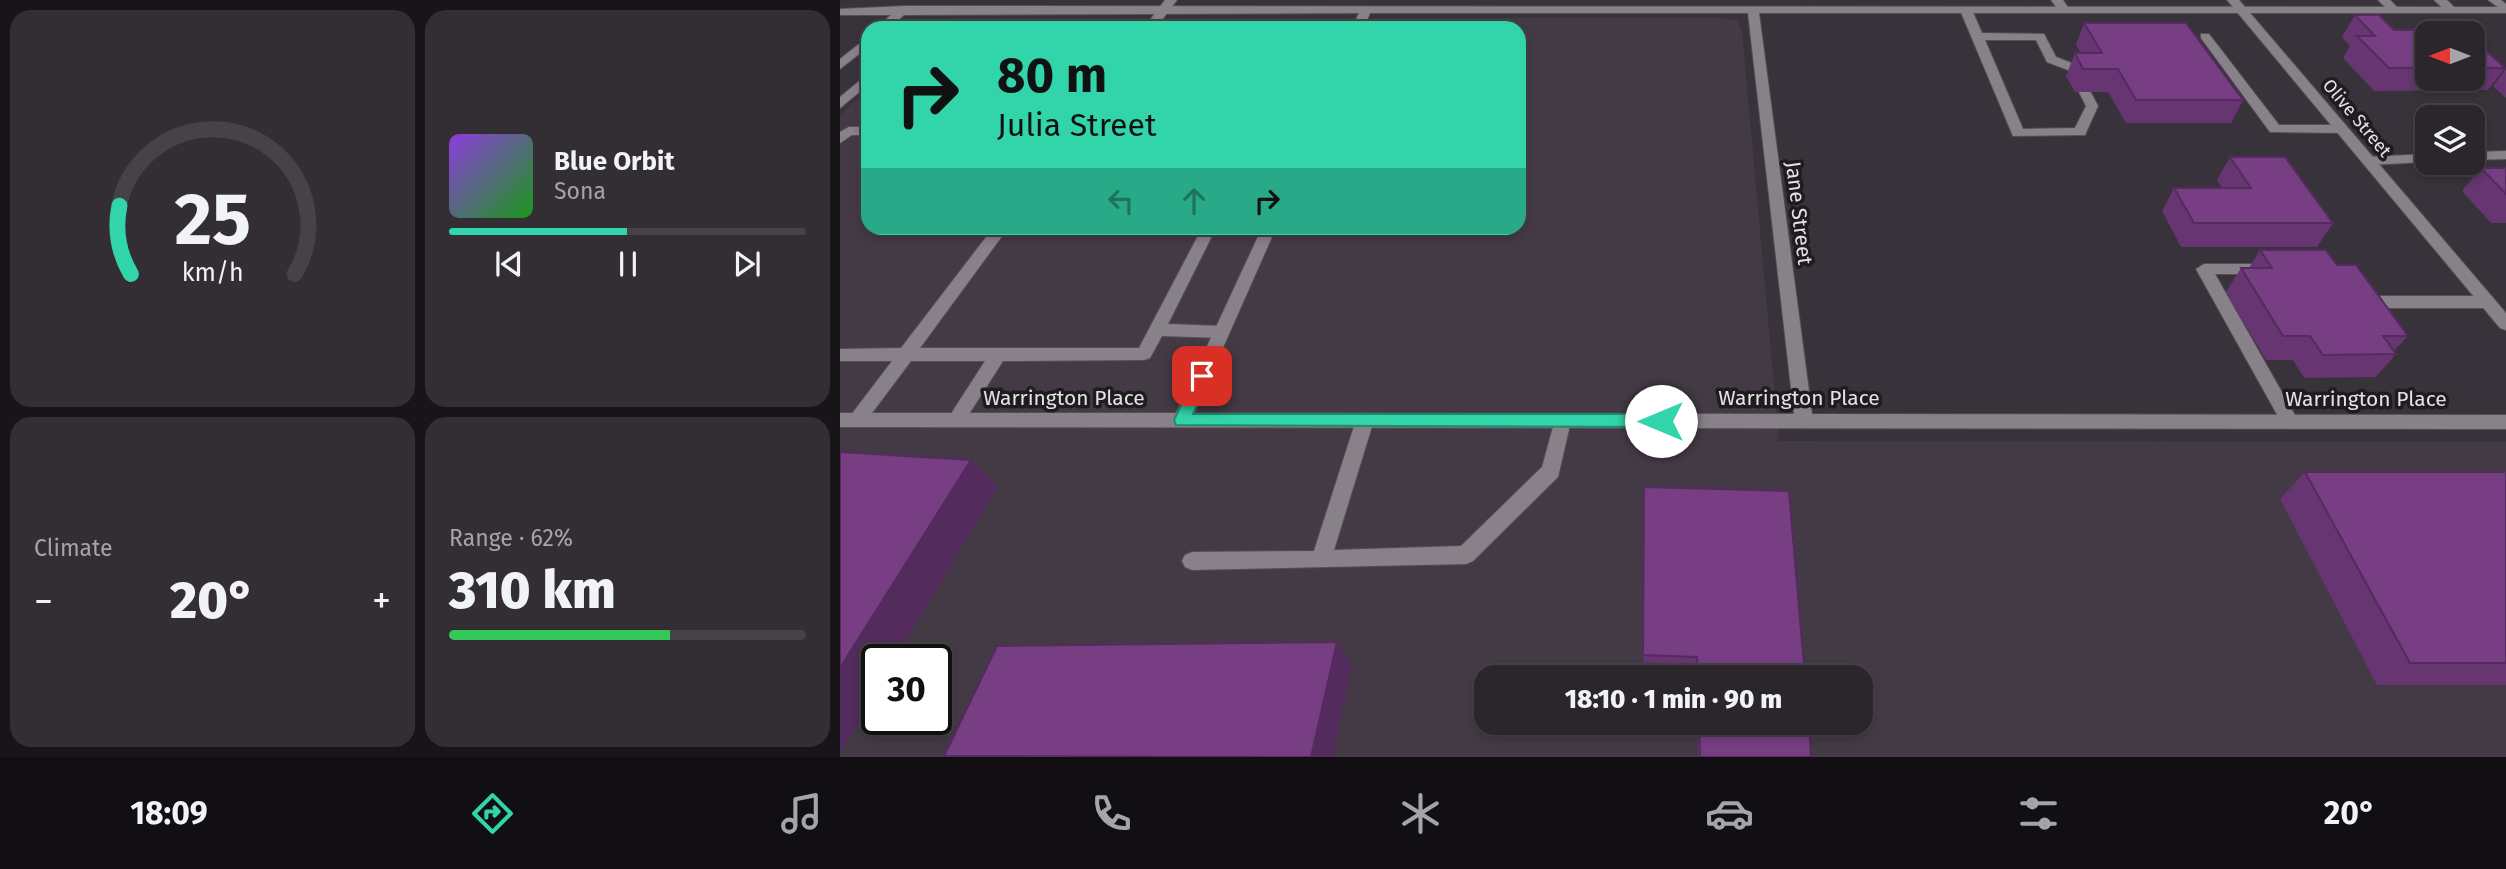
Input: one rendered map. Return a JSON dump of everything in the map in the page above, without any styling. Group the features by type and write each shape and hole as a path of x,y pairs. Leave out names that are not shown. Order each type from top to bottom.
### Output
{"street":[{"path":"890,21 914,0"},
{"path":"929,21 952,0"},
{"path":"2384,0 2394,10"},
{"path":"2440,0 2451,10"},
{"path":"2494,0 2506,10"},
{"path":"840,12 1168,5 1366,10 1534,5 1753,10 1966,10 2060,5 2506,10"},
{"path":"1155,21 1168,5"},
{"name":"Olive Street","path":"2237,5 2506,324"},
{"path":"1361,21 1366,10"},
{"name":"Jane Street","path":"1753,10 1804,421"},
{"path":"1966,10 2018,133 2080,132 2092,106 2085,92"},
{"path":"2205,36 2275,129 2341,129"},
{"path":"1978,37 2040,37 2051,59 2073,68 2077,76"},
{"path":"840,65 861,47"},
{"path":"840,104 861,84"},
{"path":"840,139 849,131 861,131"},
{"path":"2485,156 2506,155"},
{"path":"2368,160 2415,158"},
{"path":"848,420 905,355 996,235"},
{"path":"840,355 1144,354 1205,235"},
{"path":"1182,420 1266,235"},
{"path":"2278,269 2204,269 2290,422"},
{"path":"2351,295 2363,303 2487,302"},
{"path":"1157,330 1222,332"},
{"path":"956,420 998,355"},
{"name":"Warrington Place","path":"848,420 2506,422"},
{"path":"1321,560 1365,420"},
{"path":"1192,561 1465,555 1551,471 1562,421"}],"shaded area":[{"path":"954,18 1723,18 1738,21 1742,32 1779,441 2506,442 2506,757 840,757 840,115 861,96 861,235 1526,235 1526,21 948,21"}],"building":[{"path":"2355,15 2379,15 2394,30 2415,30 2415,68 2389,68 2357,36 2375,36"},
{"path":"2084,23 2186,23 2243,100 2136,100 2118,69 2083,69 2075,53 2102,53"},
{"path":"2485,50 2505,68 2485,68"},
{"path":"2230,157 2285,157 2333,223 2194,223 2174,188 2251,188"},
{"path":"2485,168 2506,168 2506,194 2485,172"},
{"path":"2260,250 2326,250 2337,265 2356,265 2408,336 2383,336 2396,354 2323,355 2310,336 2283,336 2241,268 2272,268"},
{"path":"840,452 971,460 840,668"},
{"path":"2305,472 2506,472 2506,663 2410,663"},
{"path":"1644,487 1789,491 1804,665 1697,665 1697,657 1643,655"},
{"path":"1337,642 1311,757 944,756 997,646"},
{"path":"1699,735 1810,735 1811,757 1700,757"}],"route":[{"path":"1202,376 1182,420 1661,421"}]}
